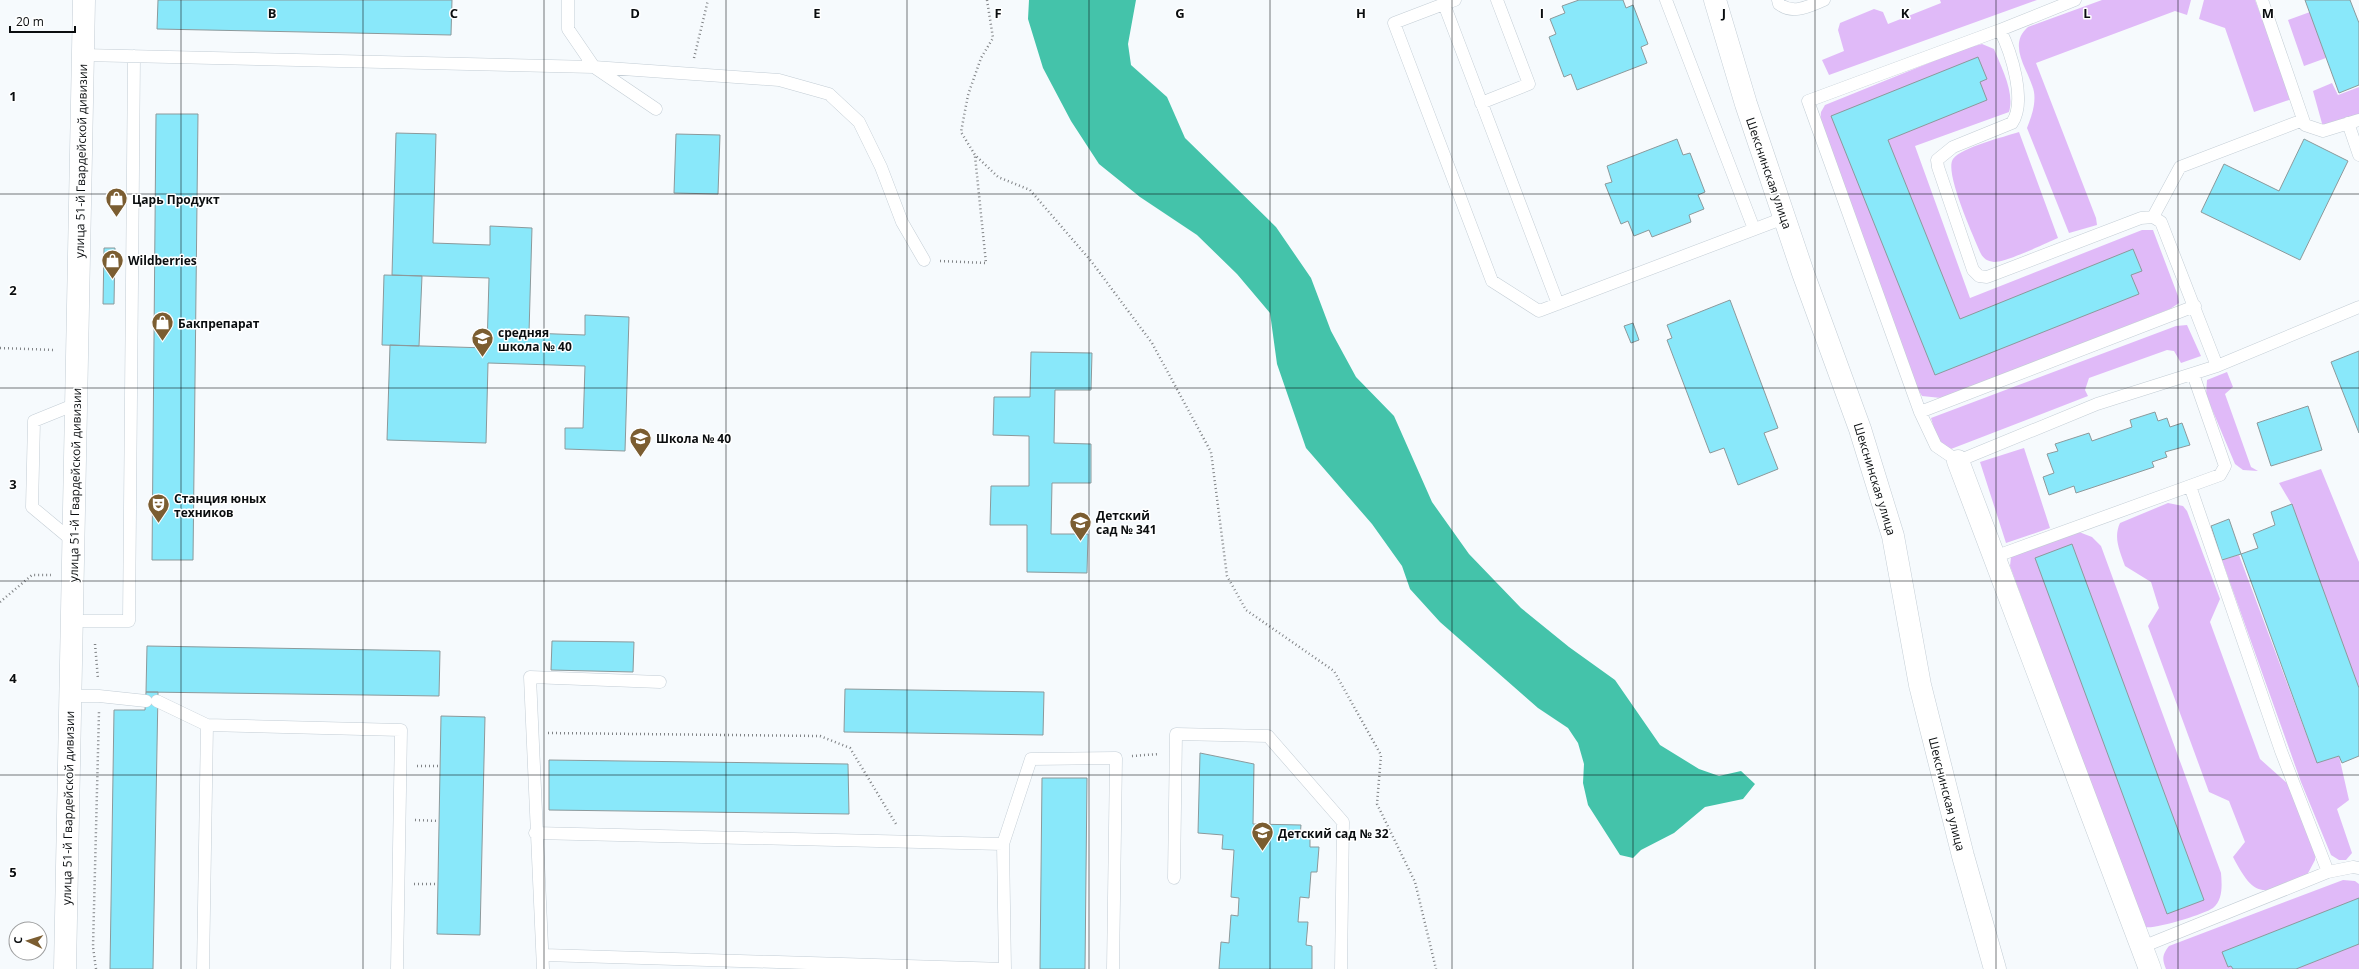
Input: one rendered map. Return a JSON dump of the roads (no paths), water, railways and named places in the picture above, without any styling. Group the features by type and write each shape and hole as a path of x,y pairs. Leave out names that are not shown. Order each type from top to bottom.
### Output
{"street":[{"name":"улица 51-й Гвардейской дивизии","path":"65,969 84,0"},
{"name":"Шекснинская улица","path":"1715,0 1746,104 1784,218 1860,429 1893,536 1920,685 1963,856 1995,969"},
{"path":"1958,462 2150,969"}],"lane":[{"path":"568,0 568,29 594,67 656,109"},
{"path":"1481,103 1529,84 1497,0"},
{"path":"1666,0 1754,229"},
{"path":"1778,0 1779,4 1791,10 1799,10 1824,0"},
{"path":"2075,0 2000,30 1808,101 1920,412 1936,446 1958,462 2097,404 2181,376 2193,374 2217,366 2359,308"},
{"path":"2262,0 2305,125 2323,131 2354,122 2359,155"},
{"path":"1558,304 1481,103 1449,2 1394,23 1492,281 1539,311 1558,304 1754,229 1784,218"},
{"path":"2000,30 2007,45 2019,93 2017,116 2012,123 1953,146 1937,160 1938,167 1973,270 1979,276 1987,277 2141,218 2153,217 2161,222 2195,306 2217,366"},
{"path":"83,54 594,67 778,80 829,94 859,122 881,167 902,222 924,260"},
{"path":"72,620 129,621 134,56"},
{"path":"2153,217 2180,167 2304,120"},
{"path":"1920,412 2195,306"},
{"path":"1994,557 2220,474 2225,466 2193,374"},
{"path":"74,542 32,507 34,420 76,404"},
{"path":"2190,486 2278,744 2328,872"},
{"path":"543,969 544,955 535,834 530,678 660,682"},
{"path":"70,696 99,696 152,701 208,725 401,730 397,969"},
{"path":"203,969 208,725"},
{"path":"1174,878 1176,734 1268,736 1344,822 1341,969"},
{"path":"544,955 1005,969 1002,844 1031,759 1116,758 1113,969"},
{"path":"535,834 1002,844"},
{"path":"2142,947 2328,872 2354,866 2359,868"}],"place":[{"name":"Царь Продукт","path":"117,218"},
{"name":"Wildberries","path":"112,280"},
{"name":"Бакпрепарат","path":"163,342"},
{"name":"средняя школа № 40","path":"483,358"},
{"name":"Школа № 40","path":"640,458"},
{"name":"Станция юных техников","path":"158,524"},
{"name":"Детский сад № 341","path":"1081,542"},
{"name":"Детский сад № 32","path":"1262,852"}]}
